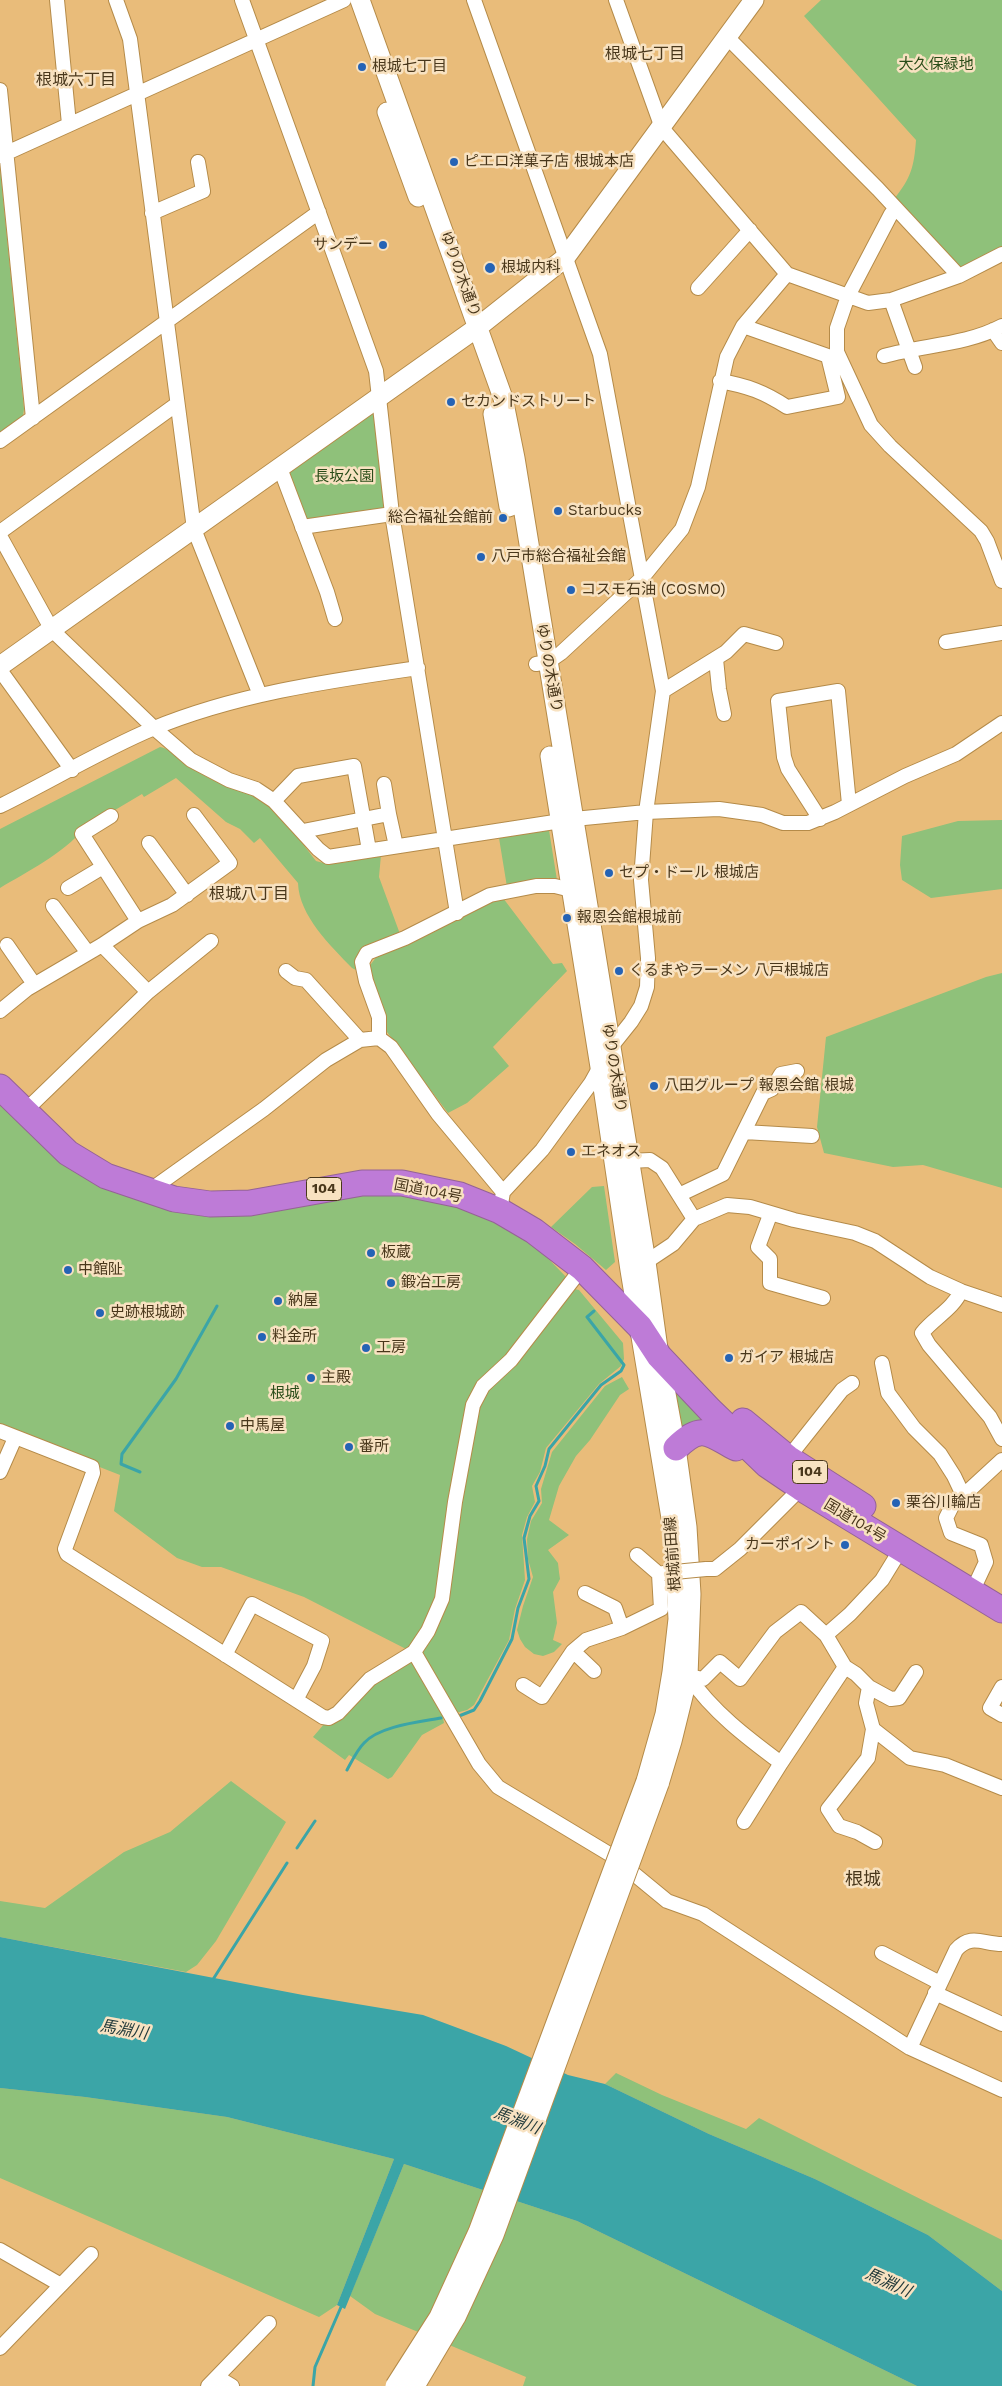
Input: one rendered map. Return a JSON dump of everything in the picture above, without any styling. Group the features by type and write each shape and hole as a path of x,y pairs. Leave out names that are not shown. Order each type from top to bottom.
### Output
{"highway":[{"name":"国道104号","path":"0,1087 68,1152 106,1176 174,1199 210,1204 240,1203 362,1183 402,1183 460,1195 502,1201 534,1232 582,1268 652,1340 710,1410 777,1461 976,1584 1002,1610"},
{"path":"676,1448 689,1435 706,1431 777,1461"},
{"name":"国道104号","path":"777,1461 800,1488 902,1549 976,1584 1002,1590"}],"street":[{"path":"57,0 69,124"},
{"path":"116,0 130,39 194,529 260,695"},
{"path":"242,0 376,371 392,514 457,913"},
{"path":"3,155 344,0"},
{"name":"ゆりの木通り","path":"348,0 473,330 503,398 567,820 611,1047 646,1262 652,1340"},
{"name":"ゆりの木通り","path":"360,0 473,330"},
{"path":"149,1191 264,1109 326,1060 360,1040 379,1038 391,1047 502,1201 542,1150 600,1068 611,1047 631,1022 640,1006 647,987 648,958 641,880 646,812 663,691 600,354 474,0"},
{"path":"616,0 662,128 787,274 868,303 891,300 959,276 1002,254"},
{"path":"0,666 473,330 565,258 754,0"},
{"path":"727,37 878,189 959,276"},
{"path":"0,90 3,155 33,418"},
{"path":"152,213 203,191 198,162"},
{"path":"0,441 319,212"},
{"path":"890,214 848,296 837,328 837,352 871,425 890,446 981,531 987,541 1002,581"},
{"path":"698,288 750,230"},
{"path":"542,663 562,653 642,578 682,529 698,487 720,381 727,357 744,326 787,274"},
{"path":"891,300 915,367"},
{"path":"720,381 748,386 764,392 787,406 838,397 828,356 744,326"},
{"path":"884,356 909,349 976,337 997,328 1002,343"},
{"path":"0,532 177,404"},
{"path":"280,468 327,592 335,619"},
{"path":"302,527 392,514"},
{"path":"0,536 52,630 154,728 191,760 229,780 256,789 274,801 318,849 328,857 567,820 646,812 719,809 762,815 783,823 808,823 820,819 905,776 956,754 1002,723"},
{"path":"946,642 1002,633"},
{"path":"663,691 726,652 744,634 776,642"},
{"path":"716,659 718,689 724,714"},
{"path":"0,806 154,728 260,695 348,678 418,668"},
{"path":"0,670 72,770"},
{"path":"820,819 788,769 784,756 778,701 838,691 849,804"},
{"path":"274,801 298,776 354,766 369,850"},
{"path":"384,784 396,846"},
{"path":"303,831 389,814"},
{"path":"0,1011 34,984 102,945 138,921 187,895 230,863 194,815"},
{"path":"111,816 82,834 138,921"},
{"name":"ゆりの木通り","path":"567,820 571,890 600,1068 652,1340"},
{"path":"149,843 187,895"},
{"path":"68,888 103,867"},
{"path":"379,1038 379,1017 366,981 362,962 368,953 457,913 490,895 514,889 555,886 571,890"},
{"path":"53,906 88,953"},
{"path":"25,1111 148,992 211,942"},
{"path":"102,945 148,992"},
{"path":"7,946 34,984"},
{"path":"286,971 295,978 306,980 360,1040"},
{"path":"681,1194 723,1174 763,1093 772,1089 782,1074 797,1072"},
{"path":"744,1132 812,1136"},
{"path":"630,1161 650,1160 662,1168 681,1194 694,1219"},
{"path":"646,1262 673,1244 694,1219 727,1205 750,1207 770,1215 855,1233 875,1241 930,1277 961,1292 1002,1305"},
{"path":"770,1215 758,1248 770,1259 770,1283 823,1298"},
{"path":"0,1432 92,1467 93,1473 65,1548 68,1554 323,1717 329,1718 338,1712 370,1679 414,1652 428,1631 442,1599 455,1502 473,1404 483,1386 511,1360 582,1268"},
{"path":"961,1292 956,1301 931,1322 922,1333 929,1345 990,1417 1002,1439"},
{"name":"根城前田線","path":"652,1340 676,1448 687,1527 691,1594 680,1674 665,1714 652,1782"},
{"name":"根城前田線","path":"652,1340 674,1530 680,1674"},
{"path":"882,1363 888,1393 914,1428 940,1454 954,1476 963,1496"},
{"path":"777,1461 842,1390 852,1383"},
{"path":"0,1472 15,1438"},
{"path":"976,1584 986,1562 981,1545 950,1534 946,1518 952,1506 1002,1460"},
{"path":"637,1555 661,1574 715,1569 740,1549 800,1488"},
{"path":"826,1635 850,1614 882,1580 902,1549"},
{"path":"523,1685 542,1697 573,1650 586,1640 622,1628 661,1609 661,1574"},
{"path":"585,1593 615,1608 622,1628"},
{"path":"225,1655 252,1604 322,1641 314,1666 296,1700"},
{"path":"680,1674 703,1679 720,1662 740,1679 775,1632 801,1612 826,1635 845,1667 856,1674 869,1687 891,1700 899,1698 916,1672"},
{"path":"573,1650 594,1671"},
{"path":"414,1652 474,1756 498,1787 611,1855 667,1901 703,1914 910,2048 1002,2090"},
{"path":"744,1822 780,1763 845,1667"},
{"path":"680,1674 732,1726 780,1763"},
{"path":"869,1687 866,1702 873,1729 868,1758 828,1810 839,1826 857,1832 876,1842"},
{"path":"1002,1687 990,1708 1002,1715"},
{"path":"873,1729 910,1758 945,1765 1002,1788"},
{"path":"395,2386 438,2317 478,2232 652,1782"},
{"path":"415,2386 456,2316 494,2235 652,1782"},
{"path":"910,2048 956,1950 964,1941 977,1939 990,1944 1002,1944"},
{"path":"882,1953 937,1988 1002,2024"},
{"path":"0,2250 61,2285"},
{"path":"0,2348 91,2254"},
{"path":"212,2382 269,2323"},
{"path":"212,2382 232,2386"}],"green space":[{"name":"大久保緑地","path":"821,0 1002,0 1002,248 965,268 958,268 894,199 911,172 916,140 804,16"},
{"path":"0,168 24,409 23,416 0,432"},
{"name":"長坂公園","path":"380,397 392,514 302,527 280,468"},
{"path":"160,747 177,755 210,779 246,791 261,800 279,815 316,861 340,863 381,855 379,877 400,934 379,943 358,971 352,968 310,919 300,895 298,883 260,838 254,843 240,829 226,822 176,778 144,797 142,794 83,829 76,838 56,854 0,888 0,829"},
{"path":"1002,820 1002,889 931,898 902,880 900,865 902,836 958,821"},
{"path":"549,830 557,880 507,887 499,838"},
{"path":"503,898 553,964 562,963 567,971 493,1047 509,1066 467,1103 448,1113 384,1028 368,968 380,952 491,901"},
{"path":"1002,973 1002,1188 923,1165 893,1167 824,1153 817,1127 826,1037 986,977"},
{"name":"根城","path":"0,1099 158,1203 393,1190 484,1214 533,1243 569,1280 479,1389 439,1599 427,1624 408,1650 304,1597 221,1567 202,1567 177,1558 114,1511 120,1475 0,1428"},
{"path":"604,1186 615,1262 606,1270 551,1227 592,1187"},
{"path":"574,1289 579,1290 623,1343 624,1359 621,1366 599,1384 546,1448 540,1472 532,1486 535,1502 527,1517 522,1535 525,1580 515,1609 509,1640 474,1705 467,1710 456,1713 422,1657 422,1651 441,1610 473,1417 483,1393"},
{"path":"622,1377 629,1389 620,1395 590,1440 576,1456 559,1486 549,1520 569,1535 548,1550 558,1563 560,1579 553,1592 557,1623 553,1640 562,1644 554,1652 543,1656 534,1654 525,1647 517,1630 533,1577 528,1559 527,1539 531,1521 542,1503 541,1489 552,1452 605,1386"},
{"path":"673,1386 709,1424 700,1420 682,1427"},
{"path":"406,1660 411,1662 442,1713 444,1723 422,1735 392,1777 388,1779 349,1755 345,1760 313,1737 334,1714 357,1694"},
{"path":"231,1781 286,1822 216,1941 197,1965 186,1972 0,1937 0,1901 45,1908 124,1852 170,1832"},
{"path":"616,2073 662,2095 746,2129 759,2118 1002,2240 1002,2291 928,2235 815,2179 709,2134 605,2084"},
{"path":"0,2088 85,2097 227,2117 394,2159 337,2305 319,2317 0,2178"},
{"path":"404,2164 577,2221 917,2386 523,2386 526,2377 375,2314 350,2296"}],"water":[{"name":"馬淵川","path":"0,1937 303,1995 423,2015 506,2046 568,2075 605,2084 709,2134 815,2179 928,2235 1002,2291 1002,2386 917,2386 577,2221 404,2164 345,2309 337,2305 394,2159 227,2117 85,2097 0,2088"}],"waterway":[{"path":"140,1472 121,1464 122,1454 176,1379 217,1306"},
{"path":"459,1716 474,1710 512,1639 518,1608 529,1579 524,1538 530,1516 539,1501 536,1486 545,1466 549,1449 601,1385 621,1371 624,1365 587,1317 594,1311"},
{"path":"347,1770 364,1743 379,1732 411,1723 441,1718"},
{"path":"297,1848 315,1821"},
{"path":"212,1981 287,1863"},
{"path":"313,2386 315,2367 341,2307"}],"place":[{"name":"根城七丁目","path":"362,67"},
{"name":"ピエロ洋菓子店 根城本店","path":"454,162"},
{"name":"サンデー","path":"383,245"},
{"name":"根城内科","path":"490,268"},
{"name":"セカンドストリート","path":"451,402"},
{"name":"Starbucks","path":"558,511"},
{"name":"総合福祉会館前","path":"503,518"},
{"name":"八戸市総合福祉会館","path":"481,557"},
{"name":"コスモ石油 (COSMO)","path":"571,590"},
{"name":"セプ・ドール 根城店","path":"609,873"},
{"name":"報恩会館根城前","path":"567,918"},
{"name":"くるまやラーメン 八戸根城店","path":"619,971"},
{"name":"八田グループ 報恩会館 根城","path":"654,1086"},
{"name":"エネオス","path":"571,1152"},
{"name":"板蔵","path":"371,1253"},
{"name":"中館阯","path":"68,1270"},
{"name":"鍛冶工房","path":"391,1283"},
{"name":"納屋","path":"278,1301"},
{"name":"史跡根城跡","path":"100,1313"},
{"name":"料金所","path":"262,1337"},
{"name":"工房","path":"366,1348"},
{"name":"ガイア 根城店","path":"729,1358"},
{"name":"主殿","path":"311,1378"},
{"name":"中馬屋","path":"230,1426"},
{"name":"番所","path":"349,1447"},
{"name":"栗谷川輪店","path":"896,1503"},
{"name":"カーポイント","path":"845,1545"}],"district":[{"name":"根城七丁目","path":"645,54"},
{"name":"根城六丁目","path":"76,80"},
{"name":"根城八丁目","path":"249,894"},
{"name":"根城","path":"863,1880"}]}
